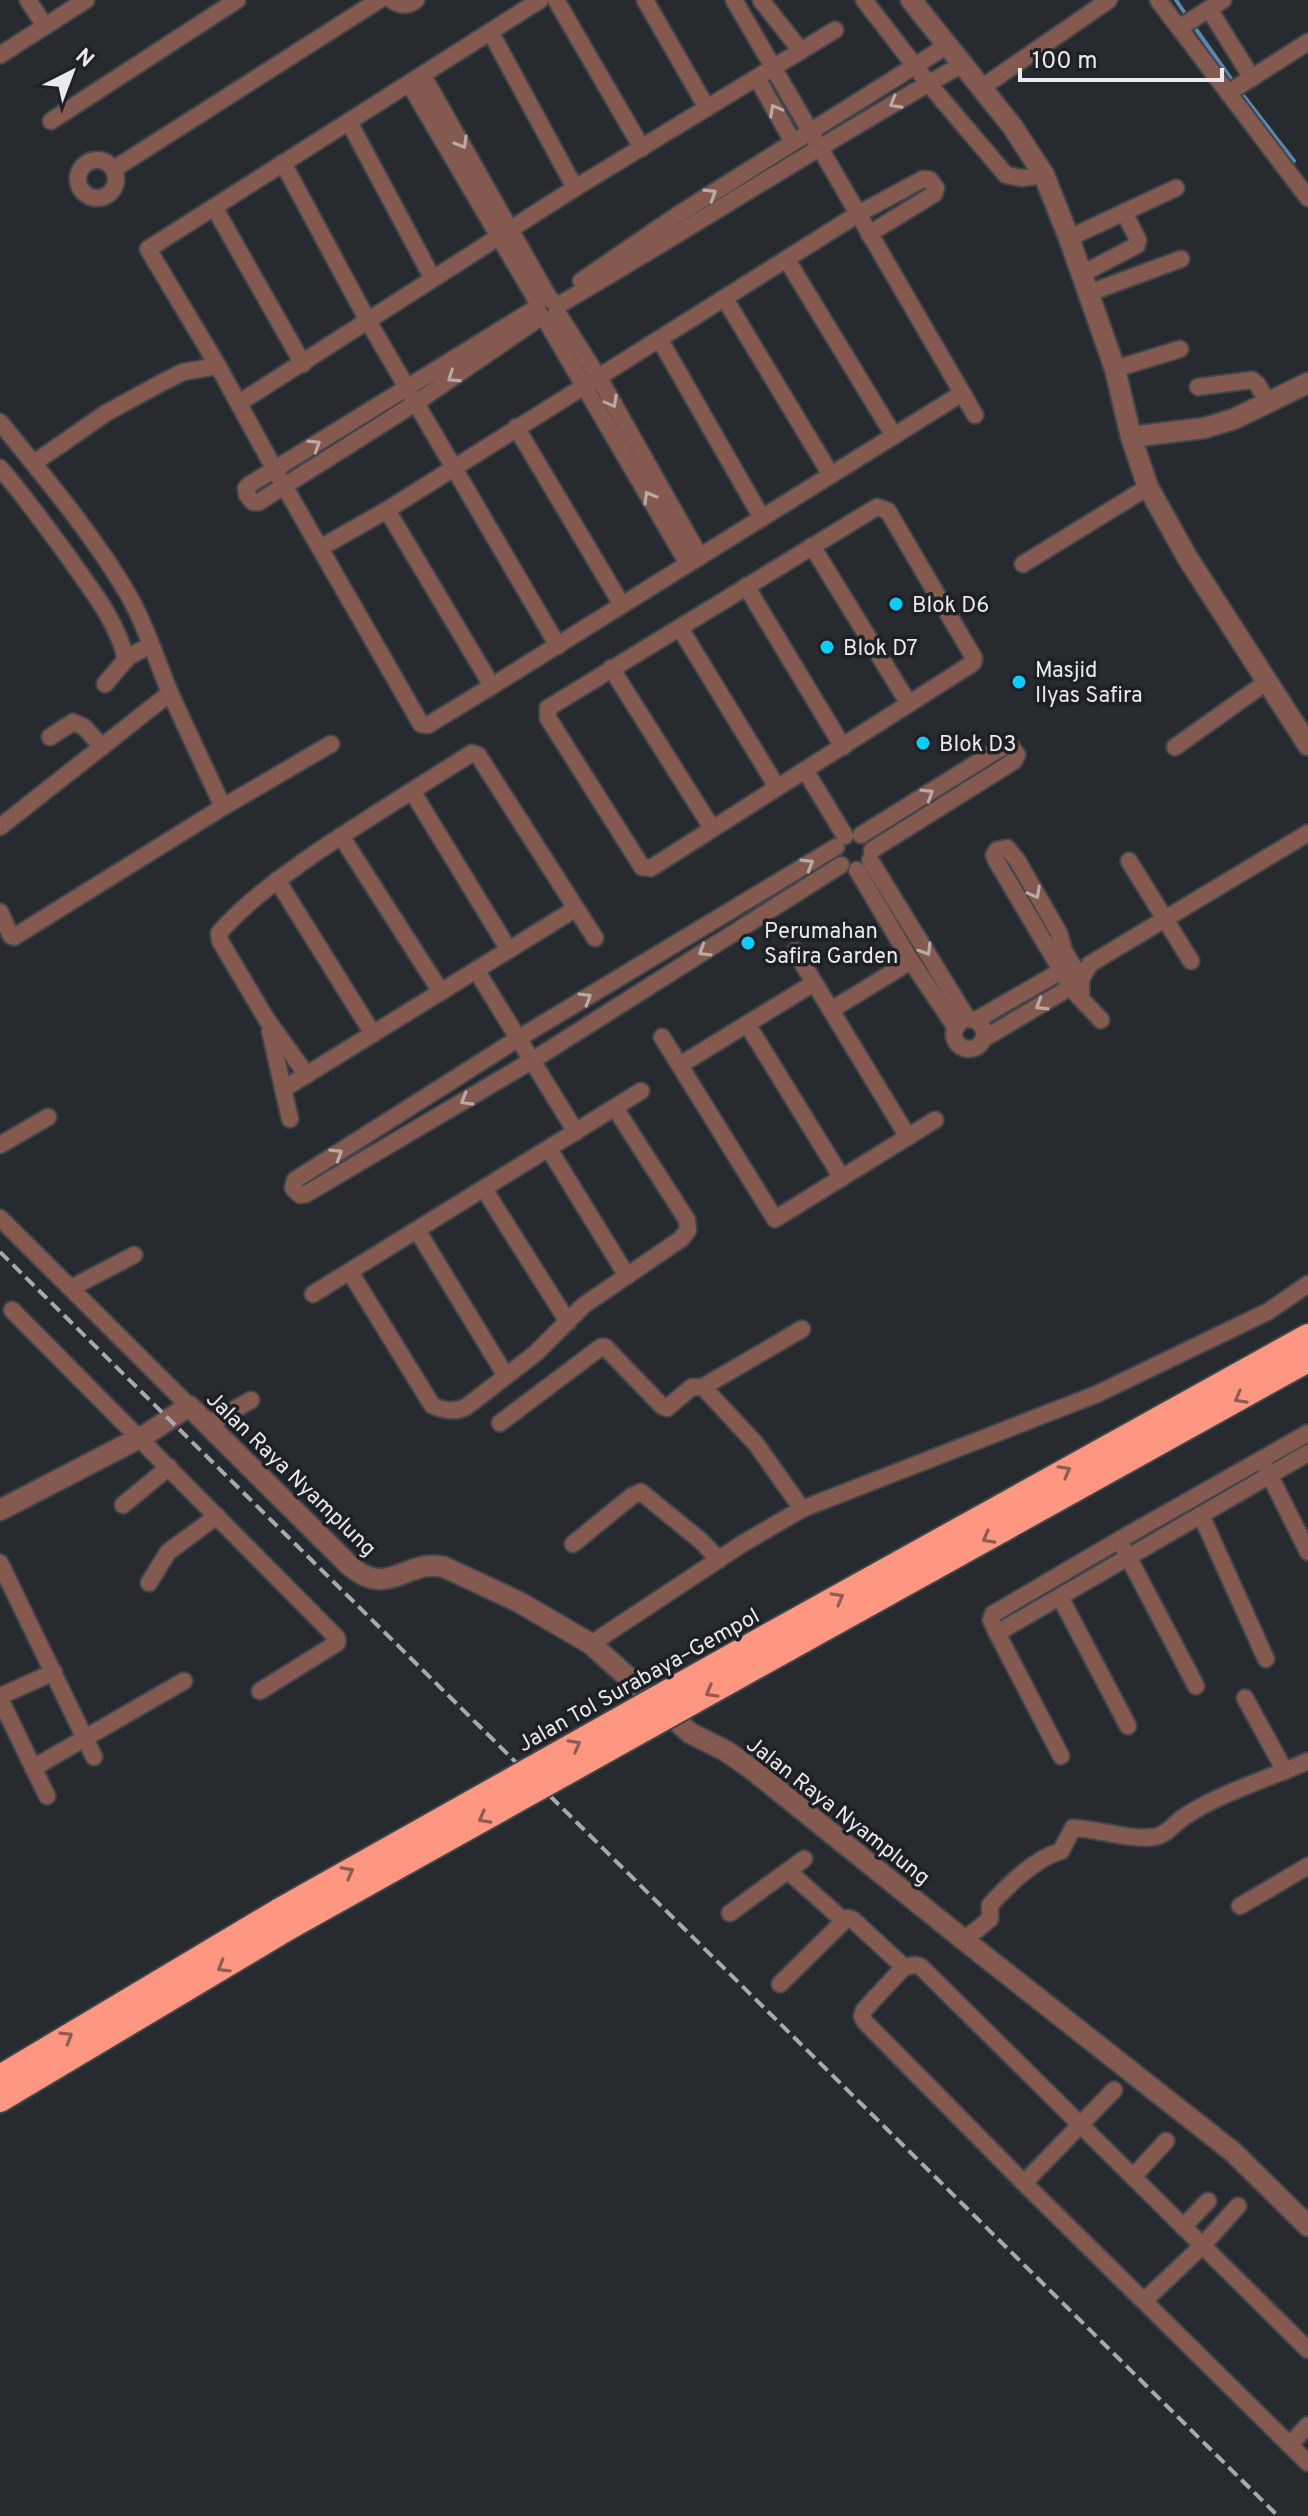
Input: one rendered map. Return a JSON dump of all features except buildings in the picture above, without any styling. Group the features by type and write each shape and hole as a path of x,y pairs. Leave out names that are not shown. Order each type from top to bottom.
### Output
{"highway":[{"name":"Jalan Tol Surabaya–Gempol","path":"0,2077 774,1644 1308,1336"},
{"name":"Jalan Tol Surabaya–Gempol","path":"774,1644 1308,1360"},
{"name":"Jalan Tol Surabaya–Gempol","path":"0,2100 285,1918"}],"street":[{"path":"28,0 45,26"},
{"path":"0,55 86,0"},
{"path":"114,169 379,0"},
{"path":"392,0 402,5 416,0"},
{"path":"540,0 148,249 421,724 428,725 558,646 961,394"},
{"path":"556,0 642,148"},
{"path":"645,0 707,108"},
{"path":"734,0 975,415"},
{"path":"761,0 801,51"},
{"path":"864,0 913,65 1006,175 1022,178 1044,175"},
{"path":"911,0 1012,126 1044,175 1115,369 1131,437 1148,487 1187,557 1308,745"},
{"path":"981,88 1109,0"},
{"path":"1158,0 1308,198"},
{"path":"51,121 226,3"},
{"path":"1181,27 1210,8 1248,80"},
{"path":"239,403 575,188 835,30"},
{"path":"491,33 575,188"},
{"path":"1229,92 1308,42"},
{"path":"948,45 676,216 547,308 417,402 257,503 247,495 248,486 409,386 547,308 687,230 818,147 963,64"},
{"path":"757,78 793,142"},
{"path":"416,80 694,561"},
{"path":"349,122 433,279"},
{"path":"283,163 368,321 409,386 558,646"},
{"path":"320,548 387,510 858,214 923,179 928,179 936,188 934,194 869,234"},
{"path":"1069,238 1176,188"},
{"path":"214,207 303,364"},
{"path":"1086,284 1137,245 1138,240 1124,212"},
{"path":"676,216 687,230"},
{"path":"1086,284 1181,259"},
{"path":"787,260 894,436"},
{"path":"725,299 831,475"},
{"path":"660,340 762,518"},
{"path":"1115,369 1180,349"},
{"path":"34,463 106,413 163,382 194,368 218,366"},
{"path":"1198,387 1248,379 1257,384 1268,402"},
{"path":"1131,437 1204,428 1234,419 1308,383"},
{"path":"0,422 34,463 58,522 115,605 119,636 170,693 223,807"},
{"path":"516,427 622,605"},
{"path":"0,468 58,522 115,605 136,654"},
{"path":"1023,564 1148,487"},
{"path":"877,507 888,511 974,658 971,665 647,869 642,867 618,830 546,711 746,586 877,507"},
{"path":"387,510 492,686"},
{"path":"812,546 909,704"},
{"path":"746,586 843,747"},
{"path":"680,628 777,787"},
{"path":"105,684 136,654"},
{"path":"611,668 712,828"},
{"path":"1175,747 1268,681"},
{"path":"0,827 93,736 170,693"},
{"path":"50,737 73,722 93,736"},
{"path":"0,912 11,936 20,934 223,807 331,744"},
{"path":"1004,746 1011,746 1017,755 1014,761 860,861 533,1060 306,1194 296,1193 295,1180 519,1038 847,839 1004,746"},
{"path":"307,1075 267,1020 218,936 226,925 277,880 341,836 475,753 595,938"},
{"path":"805,770 847,839"},
{"path":"412,791 509,950"},
{"path":"1073,980 966,1022 954,1035 956,1043 961,1048 975,1048 985,1038 1073,980 1090,964 1308,833"},
{"path":"341,836 441,992"},
{"path":"847,839 867,839 860,861 911,961 966,1022 982,1024 985,1038"},
{"path":"847,839 836,857 860,861 966,1022"},
{"path":"1073,980 1059,933 1017,860 1007,848 997,850 994,855 997,862 1073,980 1101,1020"},
{"path":"1129,861 1191,961"},
{"path":"277,880 373,1034"},
{"path":"285,1088 575,909"},
{"path":"795,951 908,1137"},
{"path":"831,1010 911,961"},
{"path":"476,970 576,1132"},
{"path":"680,1065 814,983"},
{"path":"267,1020 290,1119"},
{"path":"747,1024 842,1178"},
{"path":"662,1037 775,1219 935,1120"},
{"path":"313,1294 641,1091"},
{"path":"350,1272 429,1401 436,1407 462,1409 536,1353 584,1305 681,1239 689,1226 615,1108"},
{"path":"0,1145 48,1117"},
{"path":"549,1149 627,1276"},
{"path":"484,1189 568,1322"},
{"name":"Jalan Raya Nyamplung","path":"0,1218 349,1565 365,1577 378,1580 432,1565 444,1567 519,1602 591,1644 690,1733 740,1760 1256,2173 1308,2226"},
{"path":"417,1230 506,1376"},
{"path":"71,1288 134,1255"},
{"path":"591,1644 742,1544 802,1509 1097,1394 1269,1311 1308,1284"},
{"path":"12,1310 338,1641 260,1691"},
{"path":"500,1423 602,1346 664,1407 671,1406 692,1387 703,1387 802,1329"},
{"path":"703,1387 756,1444 802,1509"},
{"path":"209,1424 251,1400"},
{"path":"0,1510 140,1438 189,1406"},
{"path":"1061,1756 991,1620 995,1612 1308,1433"},
{"path":"997,1633 1308,1453"},
{"path":"1261,1459 1308,1552"},
{"path":"123,1505 169,1467"},
{"path":"573,1544 623,1502 641,1492 721,1559"},
{"path":"1201,1515 1266,1659"},
{"path":"149,1583 168,1552 217,1516"},
{"path":"1119,1540 1196,1686"},
{"path":"0,1563 94,1757"},
{"path":"1060,1597 1128,1726"},
{"path":"47,1796 0,1699 54,1672"},
{"path":"33,1768 184,1681"},
{"path":"1245,1698 1285,1771"},
{"path":"964,1940 990,1919 990,1905 1002,1893 1046,1856 1062,1849 1074,1827 1136,1837 1162,1835 1200,1807 1308,1761"},
{"path":"730,1913 804,1859"},
{"path":"1240,1906 1308,1866"},
{"path":"788,1871 844,1921"},
{"path":"780,1984 847,1918 852,1919 904,1967"},
{"path":"1308,2350 920,1966 904,1967 864,2010 863,2019 1308,2463"},
{"path":"1024,2183 1114,2090"},
{"path":"1133,2177 1166,2141"},
{"path":"1184,2228 1208,2201"},
{"path":"1138,2295 1201,2244 1238,2206"},
{"path":"1290,2445 1308,2425"}],"waterway":[{"path":"1176,0 1188,18"},
{"path":"1193,25 1234,83"},
{"path":"1239,90 1294,161"}],"railway":[{"path":"0,1252 1278,2516"}],"place":[{"name":"Blok D6","path":"896,604"},
{"name":"Blok D7","path":"827,647"},
{"name":"Masjid Ilyas Safira","path":"1019,682"},
{"name":"Blok D3","path":"923,743"},
{"name":"Perumahan Safira Garden","path":"748,943"}]}
